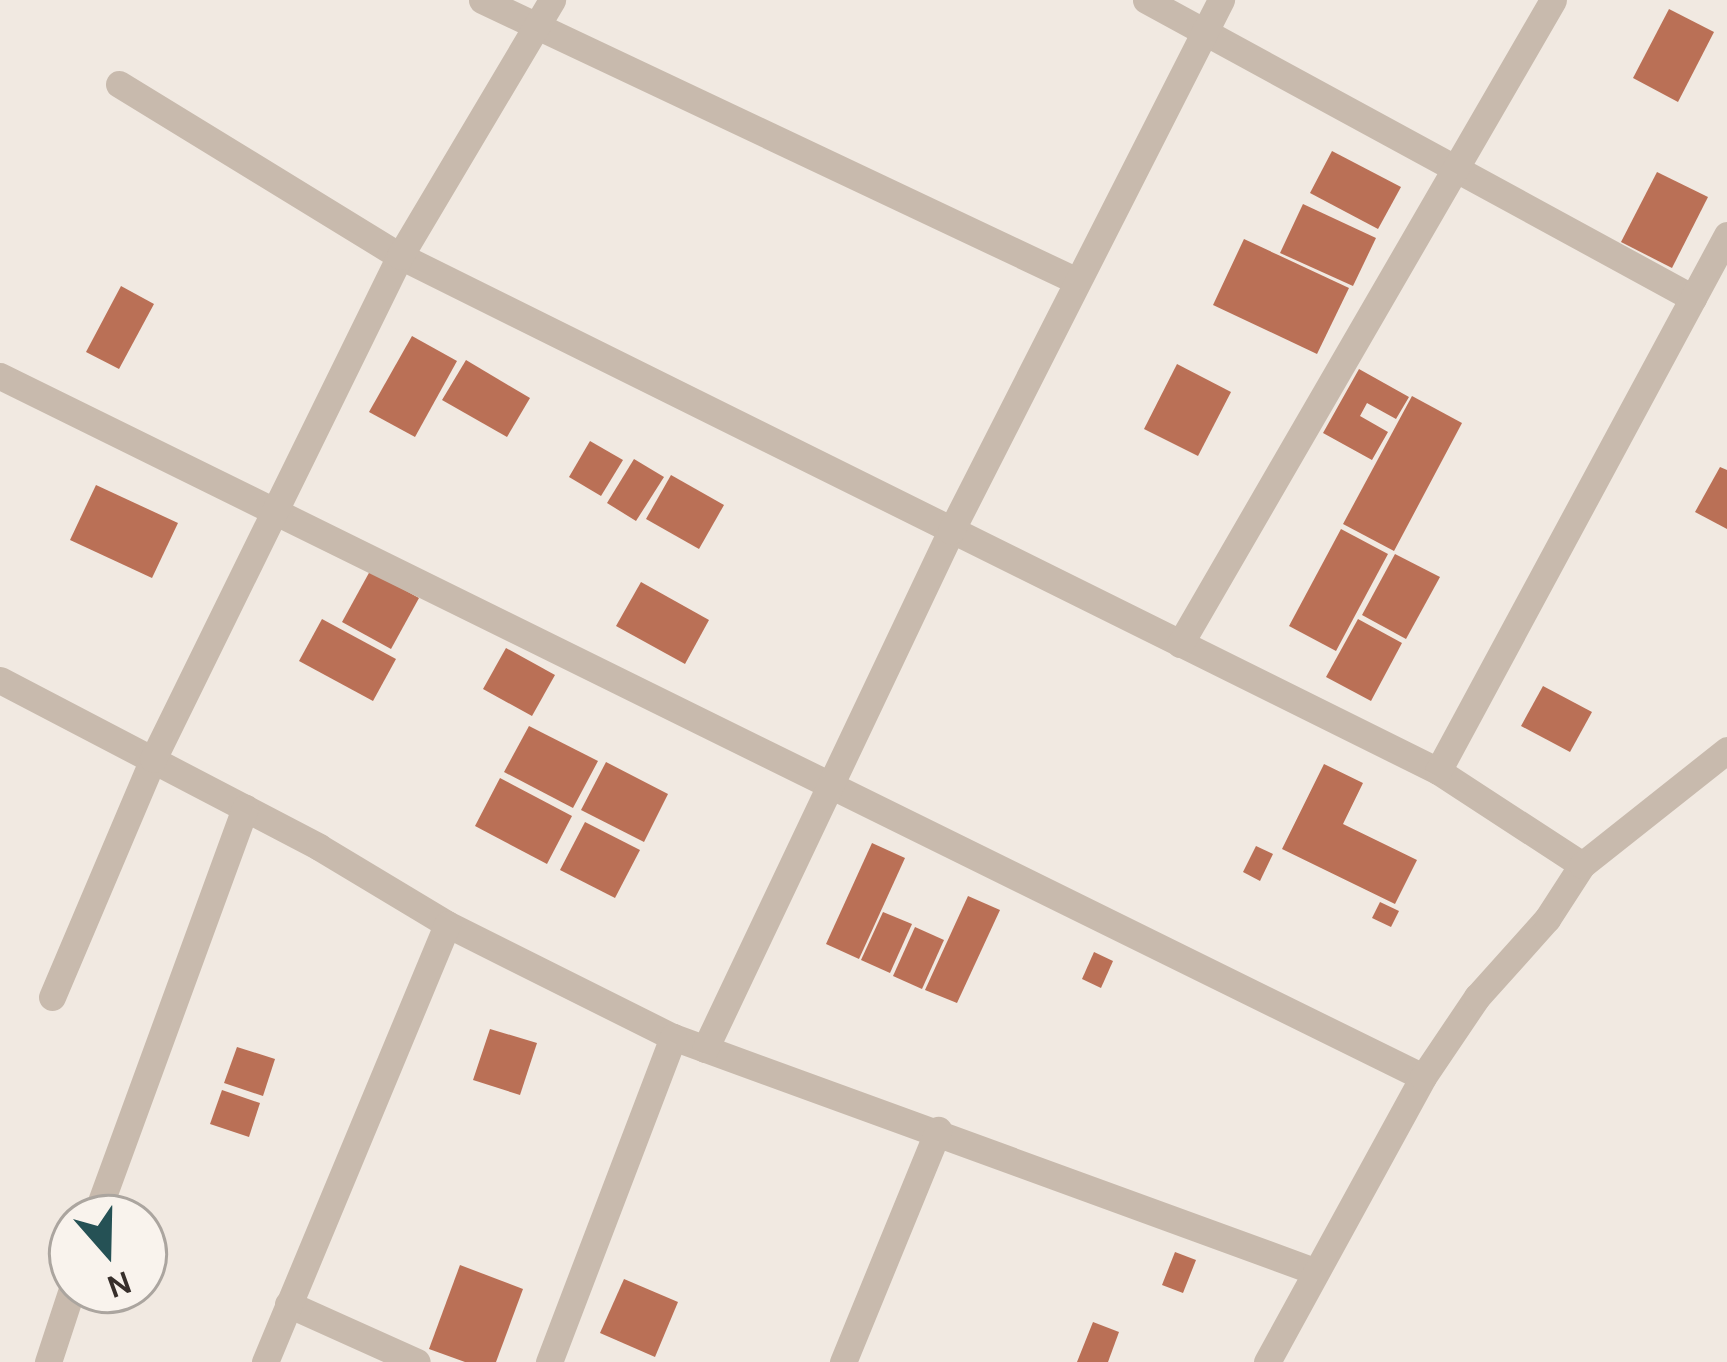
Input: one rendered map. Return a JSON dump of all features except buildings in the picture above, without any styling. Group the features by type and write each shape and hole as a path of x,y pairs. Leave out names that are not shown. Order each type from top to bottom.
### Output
{"street":[{"path":"482,0 1077,281"},
{"path":"52,997 153,759 400,256 552,0"},
{"path":"1146,0 1693,298"},
{"path":"706,1049 951,531 1221,0"},
{"path":"1180,644 1553,0"},
{"path":"119,84 400,256 1438,771 1582,865"},
{"path":"1438,771 1727,235"},
{"path":"0,376 1423,1077"},
{"path":"0,680 245,808 447,924 673,1037 1314,1271"},
{"path":"1267,1362 1423,1077 1477,997 1547,919 1582,865 1727,750"},
{"path":"104,1194 245,808"},
{"path":"265,1362 447,924"},
{"path":"549,1362 673,1037"},
{"path":"843,1362 938,1130"},
{"path":"288,1304 417,1362"},
{"path":"48,1362 64,1314"}]}
